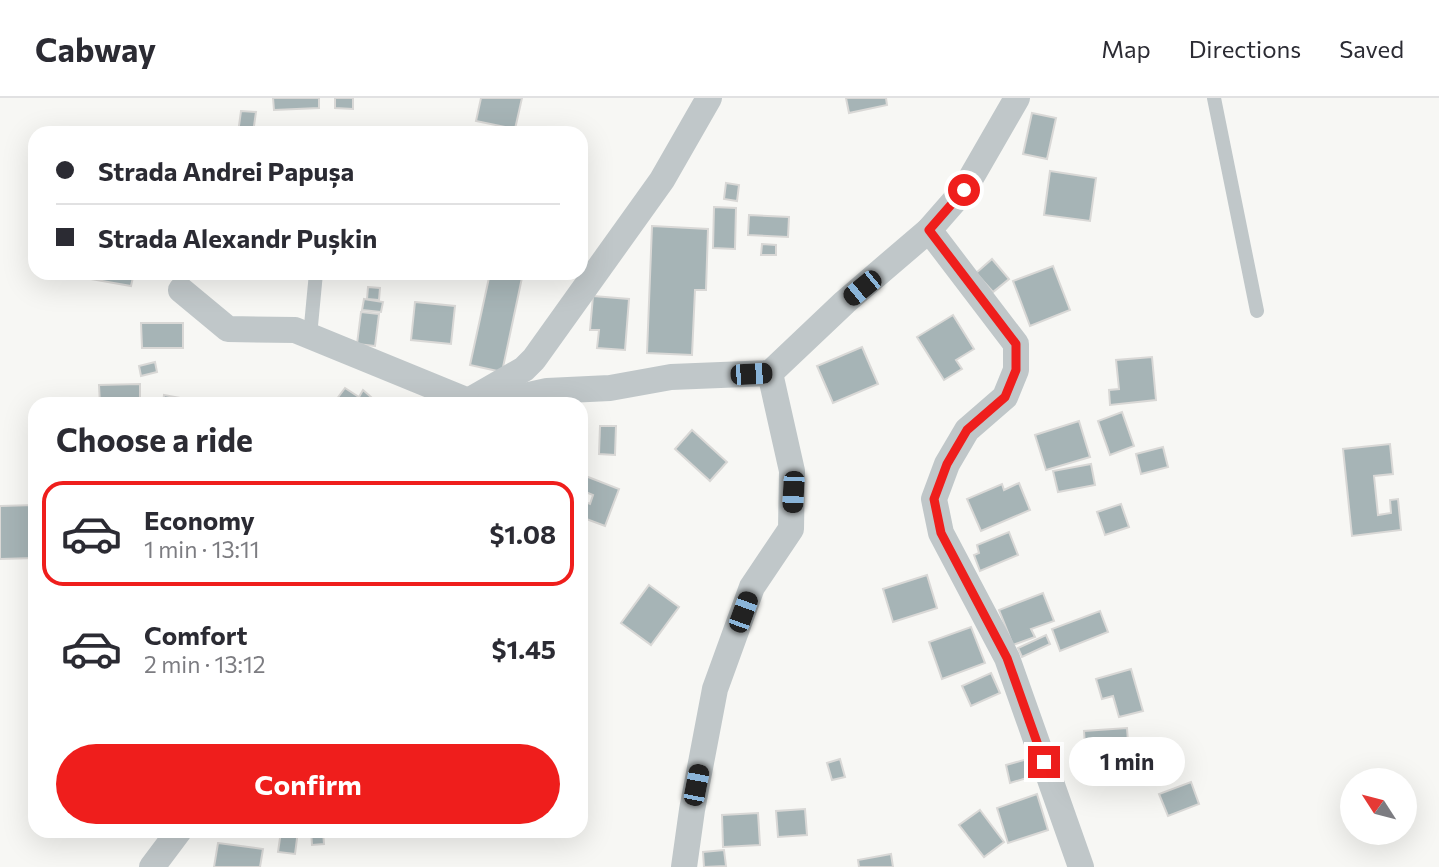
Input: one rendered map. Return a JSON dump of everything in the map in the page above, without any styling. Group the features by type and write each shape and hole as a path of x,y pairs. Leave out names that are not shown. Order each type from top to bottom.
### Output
{"street":[{"path":"484,397 534,359 662,180 709,98"},
{"path":"511,397 547,391 610,387 671,377 770,373 845,302 929,230 964,190 1017,98"},
{"path":"929,230 1016,344 1016,370 1005,397 967,430 947,464 934,499 941,533 1007,658 1081,867"},
{"path":"181,290 228,329 295,330 460,397"},
{"path":"684,867 715,689 752,587 791,529 792,471 770,373"},
{"path":"152,867 174,838"}],"lane":[{"path":"1214,98 1256,311"},
{"path":"310,336 315,280"}],"building":[{"path":"273,98 319,98 319,108 274,110"},
{"path":"335,98 353,98 353,109 335,108"},
{"path":"481,98 522,98 516,126 476,121"},
{"path":"846,98 886,98 887,105 849,113"},
{"path":"241,111 256,112 254,126 239,126"},
{"path":"1032,113 1056,118 1047,159 1023,154"},
{"path":"1050,171 1096,178 1090,221 1044,215"},
{"path":"726,183 739,185 737,201 724,199"},
{"path":"714,207 736,208 735,249 713,248"},
{"path":"749,215 789,217 788,237 748,235"},
{"path":"652,226 708,229 706,290 695,290 692,355 647,353"},
{"path":"762,244 776,245 776,255 761,255"},
{"path":"992,259 1009,279 993,292 976,273"},
{"path":"1053,266 1070,310 1030,326 1013,281"},
{"path":"96,280 132,280 131,286"},
{"path":"488,280 522,280 502,372 470,365"},
{"path":"368,287 380,288 379,300 367,299"},
{"path":"593,296 629,299 625,350 597,348 599,330 590,330"},
{"path":"364,299 383,302 381,312 362,310"},
{"path":"415,302 455,306 451,344 411,340"},
{"path":"361,312 379,314 375,346 357,344"},
{"path":"953,315 974,349 956,360 962,369 944,380 917,337"},
{"path":"141,323 183,323 183,348 142,348"},
{"path":"862,347 878,384 833,403 817,366"},
{"path":"1152,357 1156,400 1110,405 1109,390 1119,389 1116,360"},
{"path":"155,362 157,372 141,376 139,366"},
{"path":"140,384 140,397 100,397 99,385"},
{"path":"345,388 359,397 338,397"},
{"path":"363,390 371,397 359,397"},
{"path":"1122,412 1134,446 1110,455 1098,421"},
{"path":"1079,421 1090,457 1046,470 1035,435"},
{"path":"600,426 616,426 615,455 599,454"},
{"path":"692,430 727,462 710,481 675,449"},
{"path":"1390,444 1393,474 1374,476 1378,515 1391,513 1390,500 1398,499 1401,530 1352,536 1343,449"},
{"path":"1163,447 1168,467 1141,474 1136,454"},
{"path":"1091,464 1095,485 1058,492 1053,471"},
{"path":"588,477 619,489 605,526 588,520 588,503 590,504 593,495 588,493"},
{"path":"1019,483 1030,510 981,531 967,499 1002,484 1004,490"},
{"path":"1121,504 1129,527 1105,535 1097,512"},
{"path":"28,505 28,558 0,559 0,506"},
{"path":"1009,532 1018,555 980,571 974,555 979,553 977,545"},
{"path":"927,575 937,608 893,622 883,589"},
{"path":"649,585 679,607 651,645 621,623"},
{"path":"1043,593 1054,621 1031,629 1035,637 1013,645 999,610"},
{"path":"1100,611 1108,632 1060,651 1052,629"},
{"path":"971,627 985,663 942,679 929,642"},
{"path":"1046,635 1050,644 1022,657 1018,648"},
{"path":"1131,669 1143,711 1119,717 1113,696 1102,699 1096,679"},
{"path":"991,673 1000,693 971,706 962,686"},
{"path":"1127,728 1130,769 1087,773 1084,731"},
{"path":"1038,756 1043,773 1010,783 1006,765"},
{"path":"840,759 845,777 832,780 827,763"},
{"path":"1191,782 1199,804 1168,816 1159,794"},
{"path":"1037,794 1048,830 1008,843 997,808"},
{"path":"805,809 807,835 778,837 776,811"},
{"path":"980,810 1004,842 984,857 959,825"},
{"path":"758,813 760,845 723,847 722,815"},
{"path":"280,838 297,838 295,854 278,852"},
{"path":"312,838 324,838 324,844 312,845"},
{"path":"218,843 263,849 260,867 214,867"},
{"path":"724,850 726,866 704,867 703,852"},
{"path":"891,854 893,867 859,867 858,860"}],"route":[{"path":"964,190 929,230 944,246 1016,344 1016,370 1005,397 967,430 947,464 934,499 941,533 1007,658 1044,762"}]}
